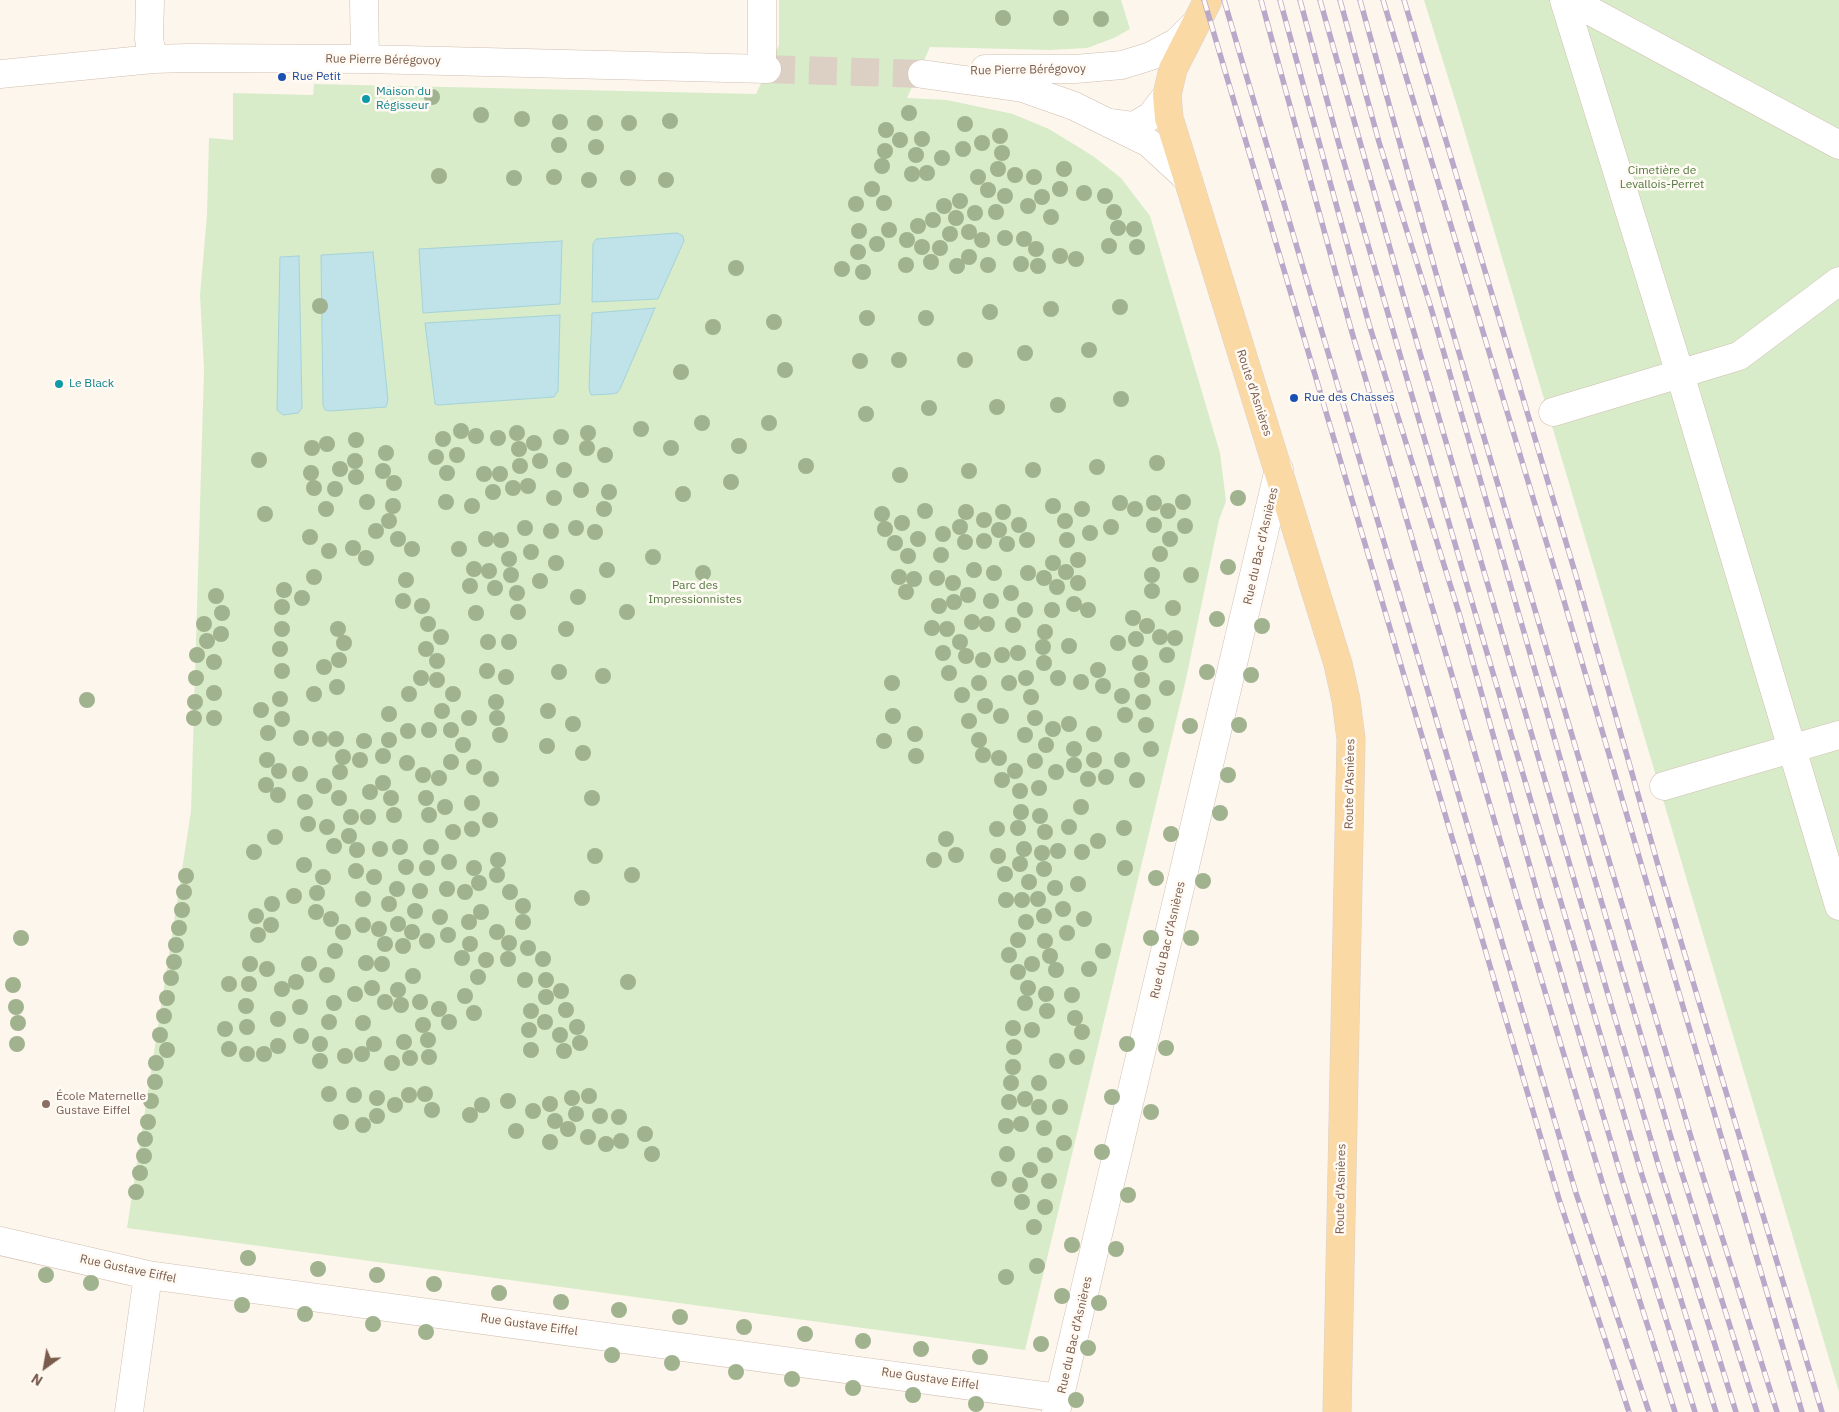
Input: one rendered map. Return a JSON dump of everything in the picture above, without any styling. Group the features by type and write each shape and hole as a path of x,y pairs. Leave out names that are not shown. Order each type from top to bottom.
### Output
{"main road":[{"path":"1170,82 1194,25 1208,0"},
{"name":"Route d'Asnières","path":"1170,82 1169,118 1338,664 1346,700 1351,738 1337,1412"}],"street":[{"path":"150,0 149,39 153,59"},
{"path":"364,0 365,59"},
{"name":"Rue Pierre Bérégovoy","path":"0,74 153,59 365,59 764,69 762,0"},
{"path":"1564,0 1680,374 1839,906"},
{"path":"1570,0 1839,145"},
{"name":"Rue Pierre Bérégovoy","path":"1188,179 1149,143 1112,123 1074,106 1022,88 922,74 1002,67 1105,68 1122,65 1150,56 1177,42 1194,25"},
{"path":"1150,56 1170,82"},
{"name":"Rue Pierre Bérégovoy","path":"1112,123 1134,126 1151,116 1170,82"},
{"path":"1552,412 1739,356 1839,281"},
{"name":"Rue du Bac d’Asnières","path":"1058,1405 1279,469"},
{"path":"1664,786 1839,735"},
{"name":"Rue Gustave Eiffel","path":"0,1240 148,1275 1058,1405"},
{"path":"129,1412 148,1275"}],"green space":[{"name":"Parc des Impressionnistes","path":"779,0 1121,0 1130,29 1114,38 1087,48 1050,50 930,47 907,98 947,100 1013,114 1049,129 1093,156 1121,178 1150,216 1220,453 1226,501 1219,520 1186,679 1025,1350 127,1228 191,811 204,369 200,295 207,215 209,138 233,140 233,93 313,95 314,84 756,94 779,45"},
{"name":"Cimetière de Levallois-Perret","path":"1424,0 1839,0 1839,1392 1457,106"}],"water":[{"path":"677,233 683,236 684,241 658,299 592,302 593,244 596,239"},
{"path":"562,241 560,304 423,313 419,249"},
{"path":"373,252 388,400 386,407 325,410 323,405 321,255"},
{"path":"299,256 302,408 298,413 283,415 277,410 280,257"},
{"path":"655,308 620,389 617,393 591,395 589,388 592,313"},
{"path":"560,315 558,391 554,397 435,404 425,323"}],"tunnel":[{"path":"767,69 922,74"}],"railway":[{"path":"1204,0 1559,1199 1629,1412"},
{"path":"1224,0 1576,1193 1649,1412"},
{"path":"1261,0 1351,329 1519,905 1603,1185 1675,1412"},
{"path":"1280,0 1369,324 1459,613 1539,899 1622,1179 1695,1412"},
{"path":"1300,0 1341,152 1474,609 1641,1172 1716,1412"},
{"path":"1320,0 1408,312 1576,886 1659,1167 1736,1412"},
{"path":"1340,0 1379,142 1431,308 1595,880 1678,1161 1757,1412"},
{"path":"1360,0 1444,302 1696,1154 1777,1412"},
{"path":"1383,0 1559,584 1802,1412"},
{"path":"1404,0 1577,579 1658,865 1822,1412"}],"place":[{"name":"Rue Petit","path":"282,77"},
{"name":"Maison du Régisseur","path":"366,99"},
{"name":"Le Black","path":"59,384"},
{"name":"Rue des Chasses","path":"1294,398"},
{"name":"École Maternelle Gustave Eiffel","path":"46,1104"}]}
